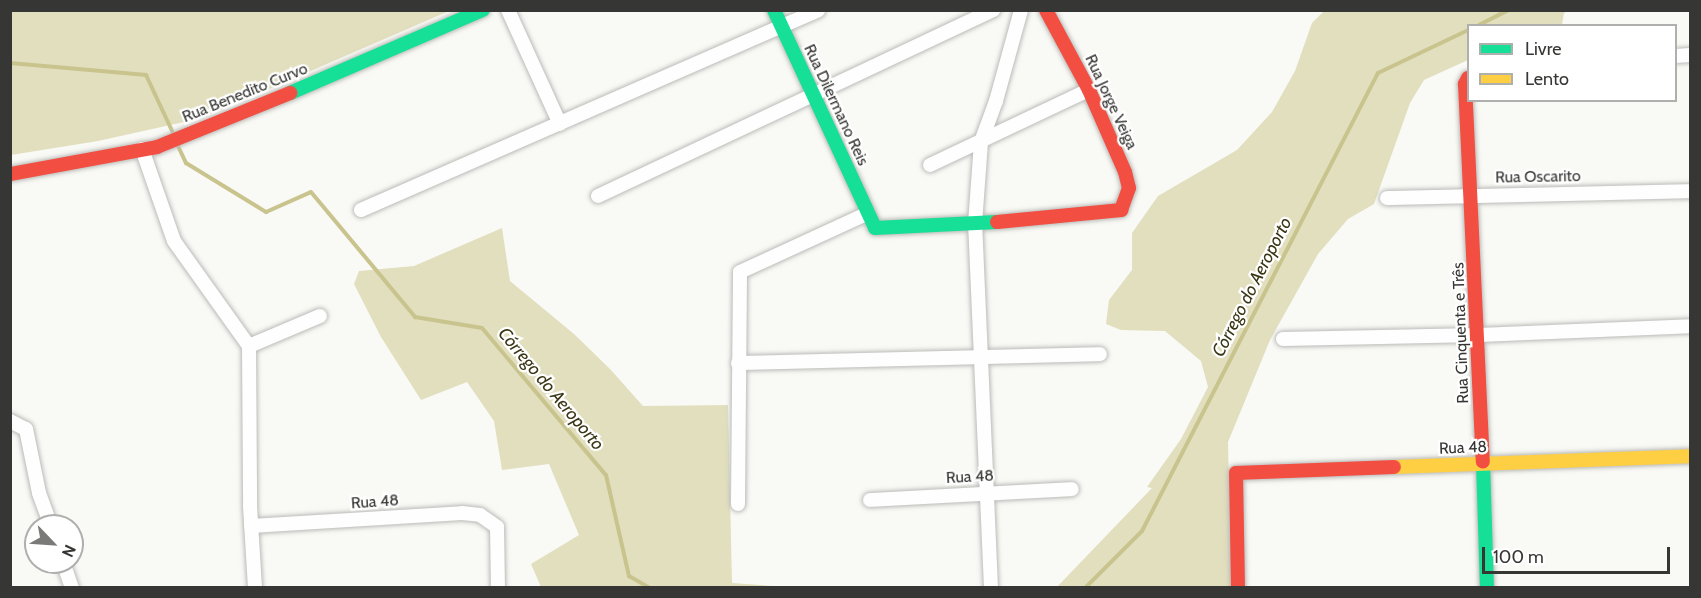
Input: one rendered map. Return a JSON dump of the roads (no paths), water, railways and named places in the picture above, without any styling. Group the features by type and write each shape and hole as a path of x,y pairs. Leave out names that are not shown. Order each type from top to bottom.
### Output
{"street":[{"name":"Rua Benedito Curvo","path":"10,174 157,147 483,10"},
{"path":"508,10 560,124"},
{"name":"Rua Dilermano Reis","path":"774,10 868,213"},
{"path":"361,210 782,28 818,10"},
{"path":"598,196 993,10"},
{"path":"991,588 975,224 981,142 996,101 1021,10"},
{"name":"Rua Jorge Veiga","path":"975,224 1121,210 1129,188 1125,172 1089,90 1046,10"},
{"name":"Rua Cinquenta e Três","path":"1467,80 1465,84 1479,335 1487,588"},
{"path":"930,165 1089,90"},
{"path":"142,149 174,241 249,346 251,526 255,588"},
{"name":"Rua Oscarito","path":"1387,198 1690,191"},
{"path":"738,504 740,272 868,213 875,228 975,224"},
{"path":"249,346 320,316"},
{"path":"1283,339 1479,335 1690,326"},
{"path":"738,363 981,359 1100,354"},
{"path":"10,420 26,429 39,494 46,514"},
{"name":"Rua 48","path":"1238,588 1236,473 1690,456"},
{"name":"Rua 48","path":"870,500 1072,489"},
{"name":"Rua 48","path":"251,526 462,513 480,515 497,527 498,588"}],"waterway":[{"name":"Córrego do Aeroporto","path":"1481,24 1509,10"},
{"name":"Córrego do Aeroporto","path":"1085,588 1142,531 1378,73 1467,30"},
{"name":"Córrego do Aeroporto","path":"10,63 146,75 173,133"},
{"name":"Córrego do Aeroporto","path":"178,146 186,163 266,212 311,192 415,317 482,328 606,475 629,576 650,588"}]}
